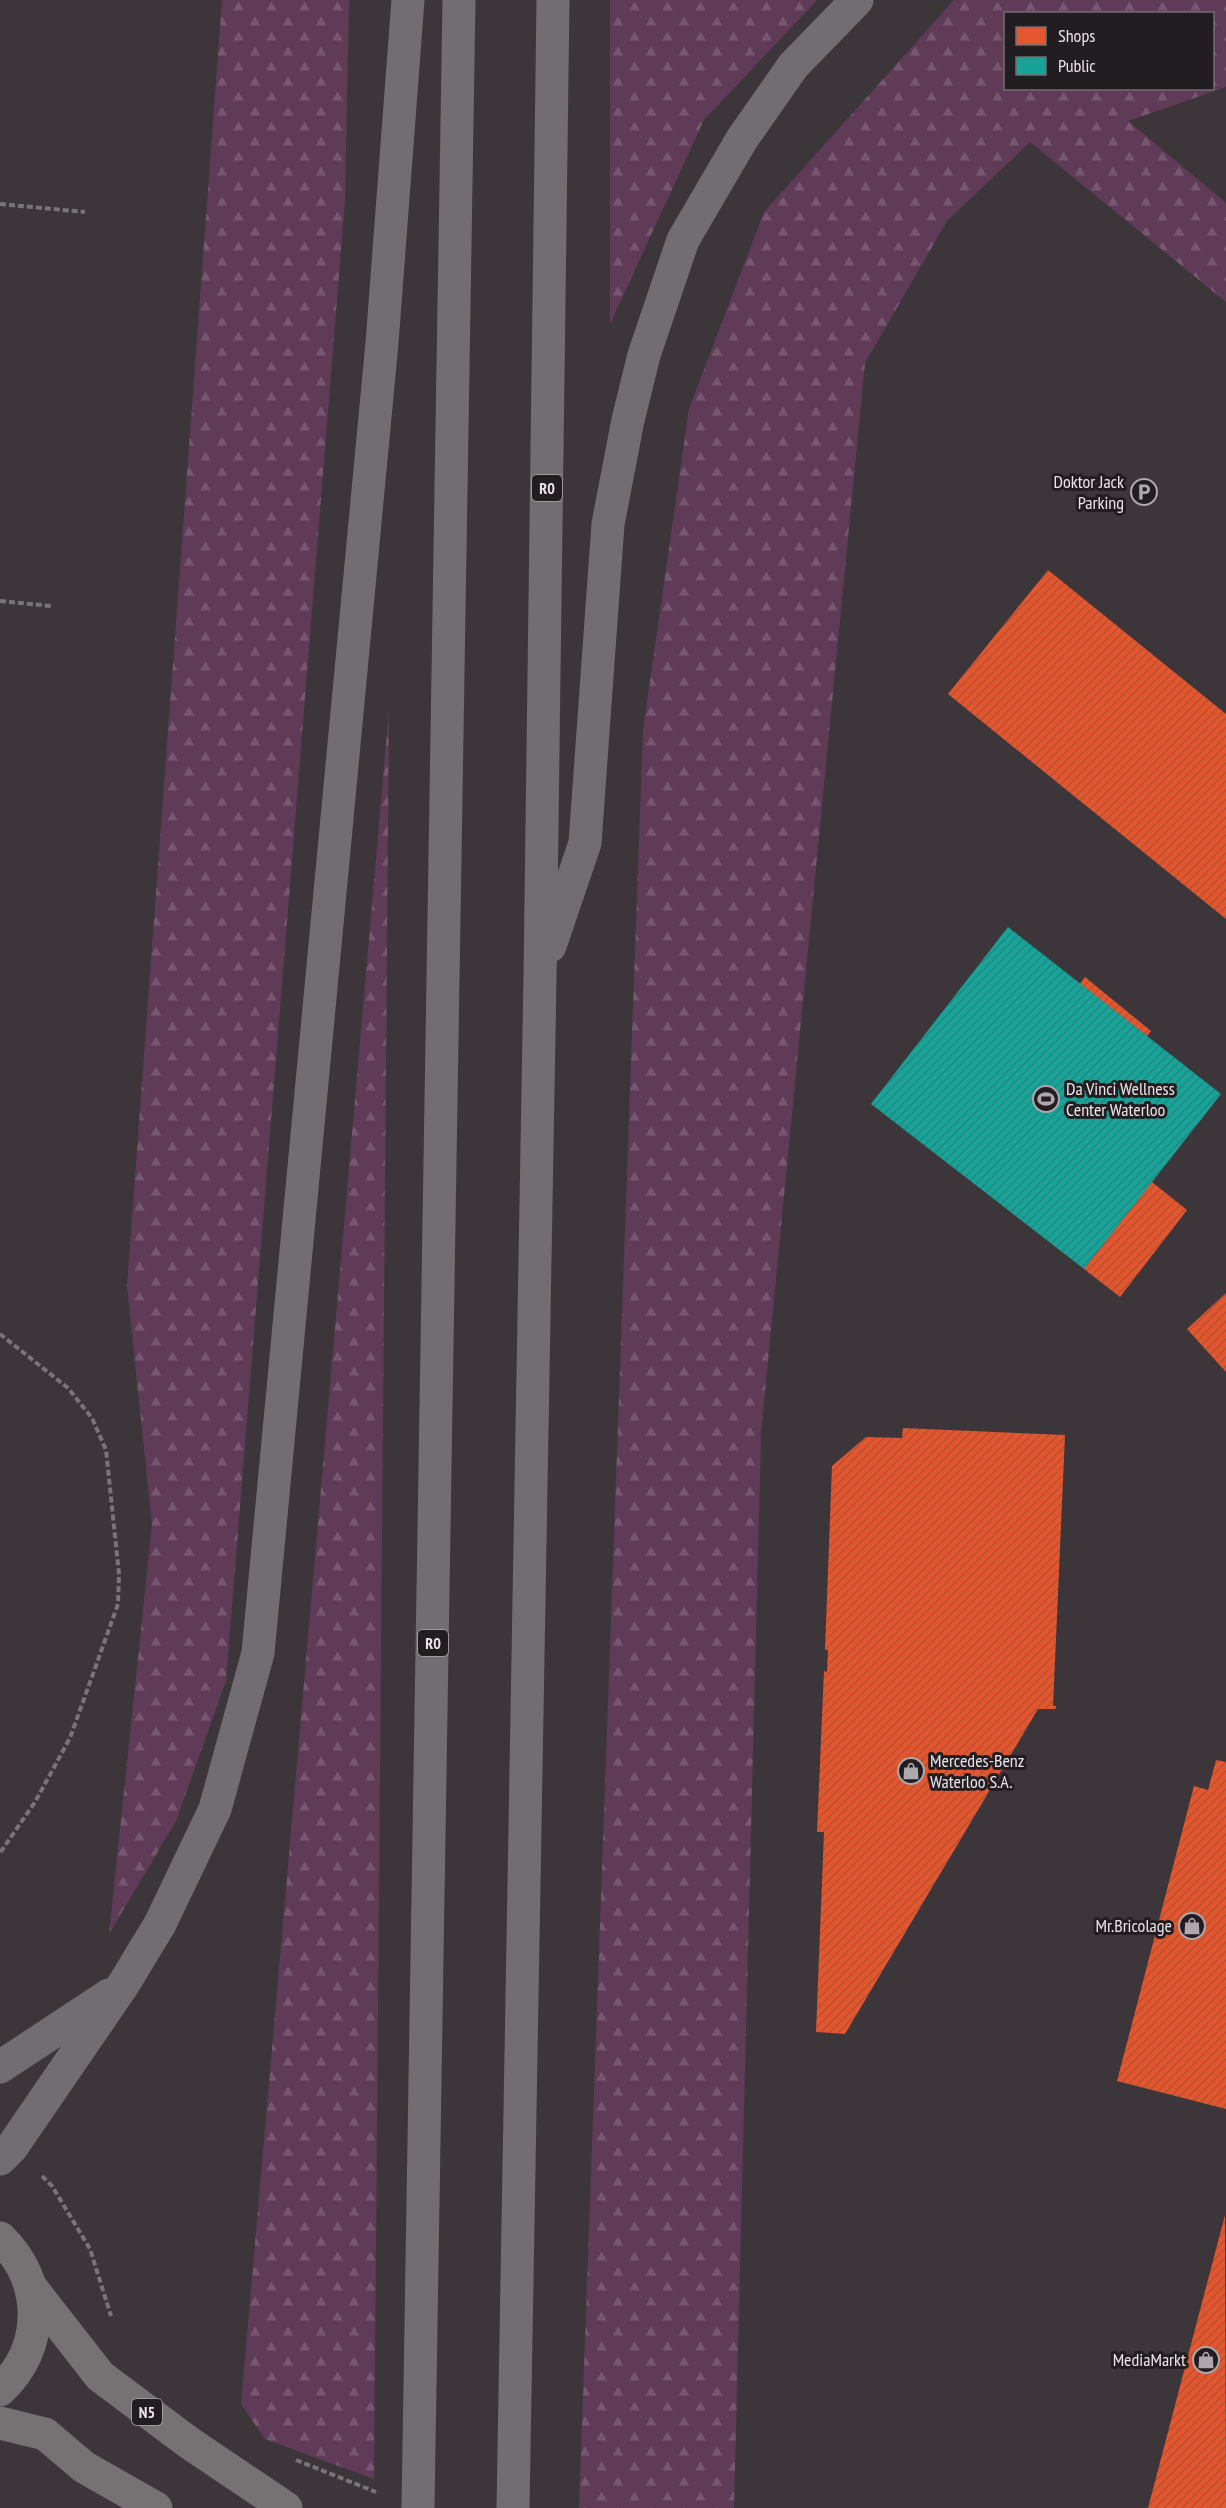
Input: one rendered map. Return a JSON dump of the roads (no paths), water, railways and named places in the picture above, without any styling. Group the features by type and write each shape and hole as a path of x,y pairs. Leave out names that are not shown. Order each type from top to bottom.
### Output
{"highway":[{"path":"6,2153 123,1985 160,1924 215,1809 258,1653 381,355 408,0"},
{"name":"R0","path":"418,2508 459,0"},
{"name":"R0","path":"513,2508 540,976 553,0"},
{"path":"540,976 585,843 608,524 628,420 644,355 684,240 742,139 793,66 857,0"},
{"path":"0,2067 123,1985"}],"main road":[{"name":"N5","path":"0,2238 16,2253 33,2290 100,2376 188,2442 286,2508"},
{"name":"N5","path":"0,2390 12,2379 28,2351 35,2321 33,2290"},
{"path":"0,2423 45,2434 84,2468 156,2508"}],"place":[{"name":"Doktor Jack Parking","path":"1144,492"},
{"name":"Da Vinci Wellness Center Waterloo","path":"1046,1099"},
{"name":"Mercedes-Benz Waterloo S.A.","path":"911,1771"},
{"name":"Mr.Bricolage","path":"1192,1926"},
{"name":"MediaMarkt","path":"1206,2360"}]}
